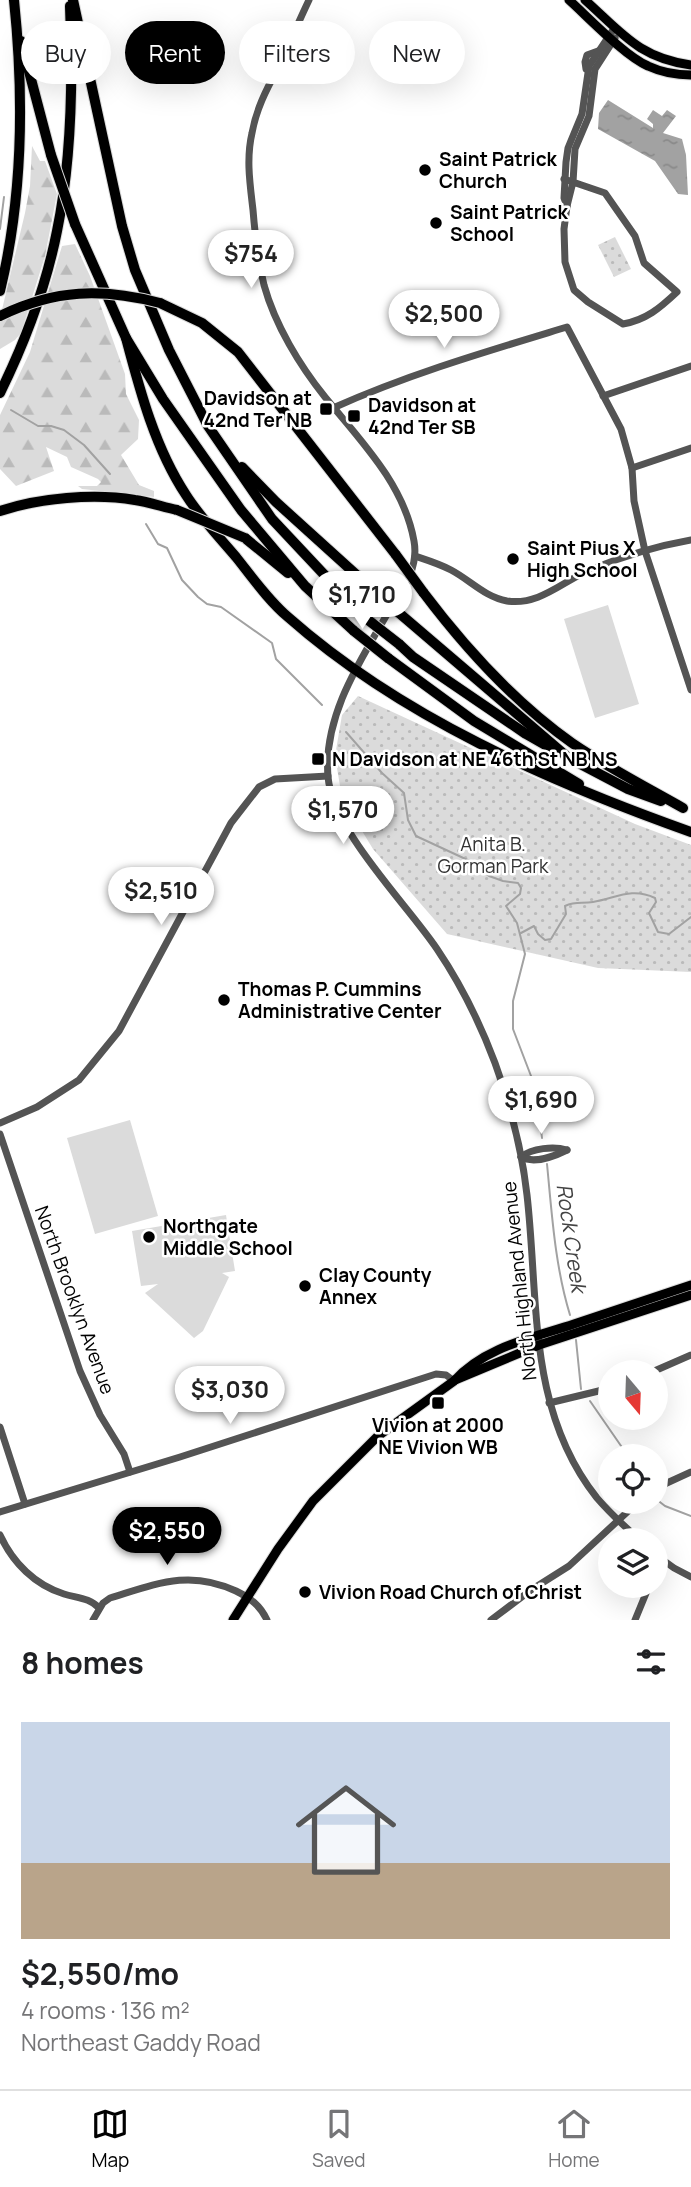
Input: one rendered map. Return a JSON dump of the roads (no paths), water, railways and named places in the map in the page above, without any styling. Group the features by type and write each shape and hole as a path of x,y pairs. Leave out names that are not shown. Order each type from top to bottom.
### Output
{"highway":[{"path":"0,291 10,252 17,197 19,109 14,0"},
{"path":"0,393 32,320 58,229 72,68 71,0"},
{"path":"71,0 122,226 135,270 169,351 208,426 272,519 313,566 363,616 413,657 526,734 571,760 628,789 687,810"},
{"path":"16,24 51,155 75,224 126,338 163,399 241,510 305,586"},
{"path":"0,316 41,300 77,293 120,294 160,303 202,323 238,352 423,592 470,651 502,684 545,722 584,750 687,810"},
{"path":"126,338 150,417 167,461 186,495 285,615 356,670 459,734 606,801 691,832"},
{"path":"208,426 266,493 392,607 571,760"},
{"path":"0,511 49,500 134,500 177,510 245,538 305,586 354,631 474,721 606,801"}],"main road":[{"path":"569,0 615,34 653,56 666,62 691,65"},
{"path":"585,0 628,53 648,66 679,75 691,75"},
{"path":"233,1620 278,1549 313,1501 378,1436 454,1381 538,1340 691,1284"},
{"path":"538,1340 691,1295"}],"street":[{"path":"0,1123 37,1107 79,1080 119,1031 231,823 259,787 275,779 328,776 330,739 336,713 356,670 402,592 413,568 416,546 402,500 379,464 309,378 265,290 257,253 248,172 251,133 259,105 309,0"},
{"path":"564,179 573,182 605,193 635,236 644,263 677,292 649,316 637,322 623,324 588,302 575,290 565,262 567,205 573,182 575,149 589,116 599,54 615,34"},
{"path":"567,205 564,198 564,179 568,148 582,114 587,73 585,62 587,55 599,54"},
{"path":"333,408 390,383 567,327 621,429 632,468 634,501 645,551 691,690"},
{"path":"603,396 691,366"},
{"path":"632,468 691,448"},
{"path":"415,556 449,568 491,596 516,602 538,598 589,570 645,551 691,540"},
{"name":"North Highland Avenue","path":"328,776 342,818 354,838 435,945 466,999 494,1060 522,1157 530,1216 538,1340 549,1403 574,1461 596,1496 626,1528"},
{"name":"North Brooklyn Avenue","path":"0,1134 80,1371 100,1415 124,1454 130,1472"},
{"path":"558,1147 567,1150 558,1155 528,1160 522,1157 527,1153 558,1147"},
{"path":"668,1365 691,1355"},
{"path":"0,1512 436,1374 446,1375 454,1381"},
{"path":"549,1403 598,1391"},
{"path":"0,1427 25,1504"},
{"path":"668,1483 691,1472"},
{"path":"491,1620 569,1566 625,1514"},
{"path":"0,1535 10,1552 32,1577 62,1593 92,1601 99,1608"},
{"path":"668,1564 691,1577"},
{"path":"93,1620 99,1608 110,1598 177,1579 206,1581 247,1597 260,1608 267,1620"},
{"path":"635,1620 644,1598"}],"water":[{"path":"608,100 653,128 653,124 647,119 653,110 662,116 667,110 676,116 663,133 682,139 686,155 688,195 678,194 655,161 598,129 599,113"}],"waterway":[{"path":"0,229 4,197"},
{"name":"Rock Creek","path":"11,410 38,426 64,430 84,445 110,474"},
{"name":"Rock Creek","path":"146,524 158,544 167,548 182,580 198,597 207,604 221,607 272,643 276,659 322,705"},
{"name":"Rock Creek","path":"346,732 382,773 404,793 408,820 416,836 472,862 489,876 518,883 521,888 520,894 506,906 517,923 525,954 513,1001 513,1029 536,1089 542,1138"},
{"path":"521,933 534,926 545,940 551,939 566,914 565,906 631,893 655,898 656,902 649,913 658,932 669,934 691,917"},
{"name":"Rock Creek","path":"547,1164 557,1259 570,1315"},
{"name":"Rock Creek","path":"576,1340 581,1389"},
{"name":"Rock Creek","path":"590,1401 620,1444"},
{"name":"Rock Creek","path":"668,1507 691,1516"}],"place":[{"name":"Saint Patrick Church","path":"425,170"},
{"name":"Saint Patrick School","path":"436,223"},
{"name":"Davidson at 42nd Ter NB","path":"326,409"},
{"name":"Davidson at 42nd Ter SB","path":"354,416"},
{"name":"Saint Pius X High School","path":"513,559"},
{"name":"N Davidson at NE 46th St NB NS","path":"318,759"},
{"name":"Thomas P. Cummins Administrative Center","path":"224,1000"},
{"name":"Northgate Middle School","path":"149,1237"},
{"name":"Clay County Annex","path":"305,1286"},
{"name":"Vivion at 2000 NE Vivion WB","path":"438,1403"},
{"name":"Vivion Road Church of Christ","path":"305,1592"}],"park label":[{"name":"Anita B. Gorman Park","path":"493,855"}]}
